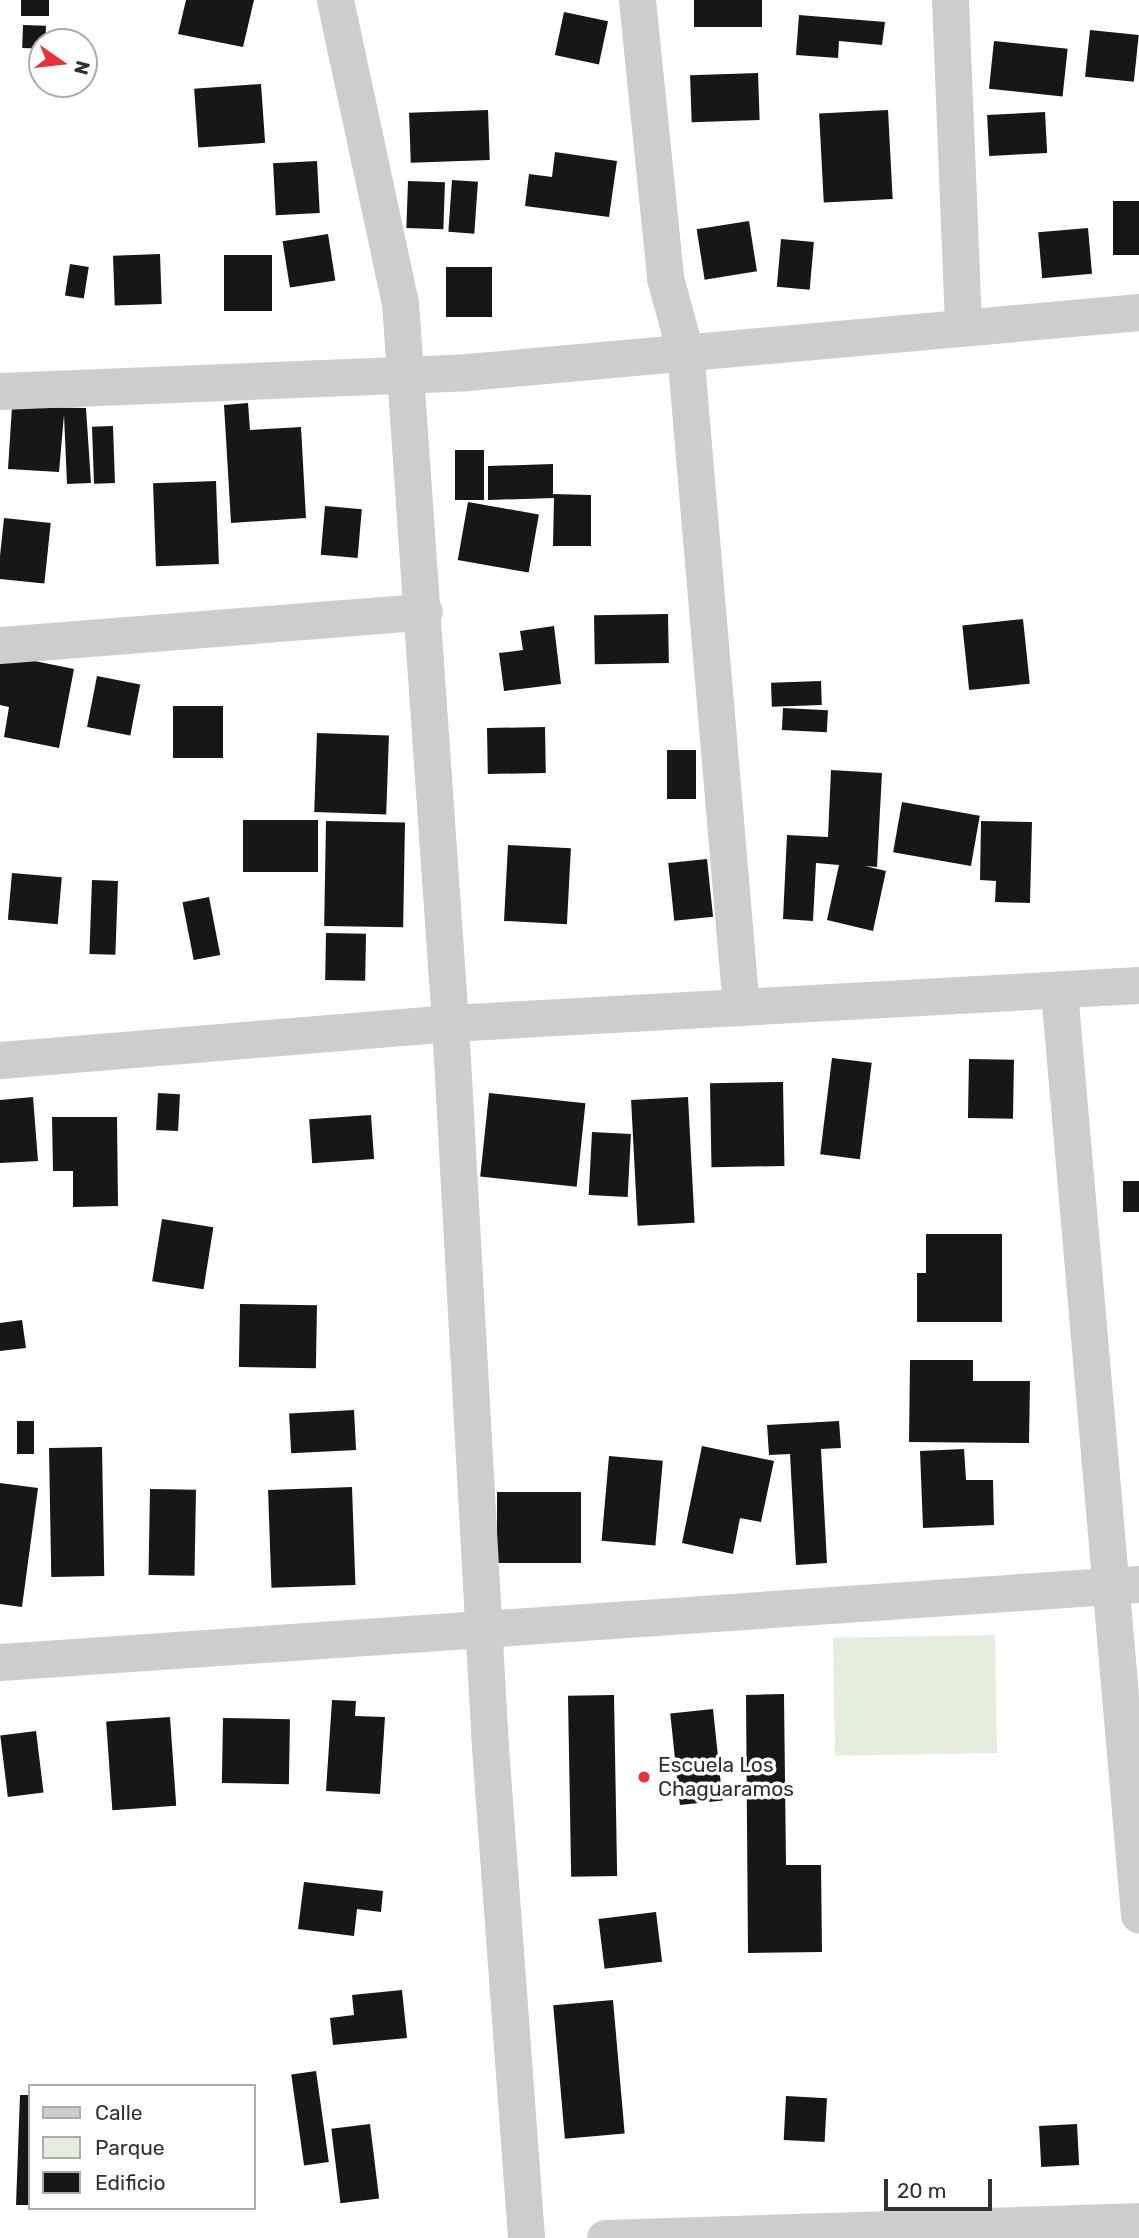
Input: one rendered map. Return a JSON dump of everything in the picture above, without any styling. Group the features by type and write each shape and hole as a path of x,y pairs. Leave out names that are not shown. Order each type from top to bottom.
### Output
{"street":[{"path":"335,0 400,302 406,372 450,1023 484,1631 526,2238"},
{"path":"637,0 665,278 685,351 741,1008"},
{"path":"950,0 963,327"},
{"path":"0,391 406,372 467,372 1139,312"},
{"path":"0,645 424,612"},
{"path":"0,1060 450,1023 1139,985"},
{"path":"1059,991 1124,1585 1139,1915"},
{"path":"0,1662 484,1631 1124,1585"},
{"path":"605,2238 1139,2221"}],"green space":[{"path":"995,1635 997,1753 835,1756 833,1638"}],"building":[{"path":"21,0 49,0 49,16 21,16"},
{"path":"186,0 254,0 243,47 178,34"},
{"path":"694,0 762,0 762,27 694,27"},
{"path":"564,12 608,21 599,64 555,55"},
{"path":"799,15 885,22 882,45 839,41 838,58 796,55"},
{"path":"23,25 46,26 46,28 28,28 28,48 22,48"},
{"path":"1090,30 1139,35 1134,82 1085,77"},
{"path":"994,41 1068,49 1063,96 989,89"},
{"path":"758,73 760,120 692,122 690,75"},
{"path":"261,84 265,143 198,148 194,89"},
{"path":"488,110 490,160 411,163 409,113"},
{"path":"888,110 893,199 824,202 819,114"},
{"path":"1045,112 1047,153 989,156 987,115"},
{"path":"555,152 617,161 609,217 525,206 529,174 552,177"},
{"path":"317,161 320,213 276,215 273,163"},
{"path":"452,180 478,182 474,234 448,232"},
{"path":"408,181 445,182 443,229 406,228"},
{"path":"1113,201 1139,201 1139,255 1113,255"},
{"path":"749,221 757,271 705,280 697,229"},
{"path":"1088,228 1092,274 1042,278 1038,232"},
{"path":"328,234 335,280 290,288 283,241"},
{"path":"781,239 814,242 810,290 777,287"},
{"path":"160,254 162,304 115,306 113,256"},
{"path":"224,255 272,255 272,311 224,311"},
{"path":"70,264 89,267 84,299 65,296"},
{"path":"446,267 492,267 492,317 446,317"},
{"path":"248,403 250,430 301,427 306,518 231,523 224,405"},
{"path":"12,407 86,408 91,483 67,484 64,415 59,472 8,469"},
{"path":"113,426 115,483 94,484 92,427"},
{"path":"455,450 484,450 484,500 455,500"},
{"path":"553,464 553,494 591,495 591,546 553,546 554,498 488,500 488,466"},
{"path":"216,481 219,564 156,566 153,483"},
{"path":"468,502 539,515 529,573 458,560"},
{"path":"325,506 362,509 358,558 321,555"},
{"path":"4,518 51,523 44,584 0,579"},
{"path":"668,614 669,663 595,664 594,615"},
{"path":"1023,619 1030,684 969,690 962,625"},
{"path":"554,626 561,684 504,691 499,653 523,650 520,631"},
{"path":"0,654 74,669 59,748 4,737 9,707 0,705"},
{"path":"97,676 140,684 130,735 87,727"},
{"path":"821,681 822,705 772,707 771,683"},
{"path":"173,706 223,706 223,758 173,758"},
{"path":"783,708 828,710 827,732 782,730"},
{"path":"545,727 546,773 488,774 487,728"},
{"path":"317,733 389,736 386,814 314,812"},
{"path":"667,750 696,750 696,799 667,799"},
{"path":"831,770 882,773 877,867 865,866 886,871 873,931 827,920 839,865 816,863 813,921 783,919 787,835 828,837"},
{"path":"902,802 980,816 971,866 893,852"},
{"path":"243,820 318,820 318,872 243,872"},
{"path":"326,821 405,822 403,927 324,926"},
{"path":"981,821 1032,822 1030,903 995,902 996,881 980,880"},
{"path":"508,845 571,848 567,924 504,921"},
{"path":"707,859 713,917 674,921 668,863"},
{"path":"12,873 62,877 58,924 8,920"},
{"path":"92,880 118,881 115,955 89,954"},
{"path":"209,897 220,955 194,960 182,902"},
{"path":"326,933 366,934 365,981 325,980"},
{"path":"832,1058 872,1063 860,1159 820,1154"},
{"path":"969,1059 1014,1060 1013,1119 968,1118"},
{"path":"783,1082 784,1166 711,1167 710,1083"},
{"path":"158,1093 180,1094 178,1131 156,1130"},
{"path":"489,1093 585,1103 577,1187 480,1177"},
{"path":"33,1097 38,1161 0,1163 0,1100"},
{"path":"688,1097 695,1223 638,1226 631,1100"},
{"path":"371,1115 374,1159 312,1163 309,1119"},
{"path":"52,1117 117,1117 118,1206 73,1207 73,1171 53,1171"},
{"path":"592,1132 631,1134 628,1197 589,1195"},
{"path":"1123,1181 1139,1181 1139,1212 1123,1212"},
{"path":"162,1219 213,1227 204,1289 152,1281"},
{"path":"926,1234 1002,1234 1002,1322 917,1322 917,1273 926,1273"},
{"path":"240,1304 317,1305 316,1368 239,1367"},
{"path":"22,1320 26,1348 0,1351 0,1323"},
{"path":"910,1360 973,1360 973,1381 1030,1381 1029,1443 909,1442"},
{"path":"354,1410 356,1450 291,1453 289,1413"},
{"path":"17,1421 34,1421 34,1454 17,1454"},
{"path":"839,1421 841,1448 821,1449 827,1563 796,1565 790,1454 769,1455 767,1425"},
{"path":"702,1446 774,1461 761,1522 740,1518 733,1554 682,1543"},
{"path":"102,1447 104,1576 51,1577 49,1448"},
{"path":"964,1449 966,1480 993,1480 994,1525 923,1528 920,1451"},
{"path":"609,1456 663,1461 655,1545 602,1541"},
{"path":"0,1483 38,1488 22,1607 0,1604"},
{"path":"352,1487 355,1585 271,1588 268,1490"},
{"path":"150,1489 196,1490 194,1576 148,1575"},
{"path":"497,1492 581,1492 581,1563 497,1563"},
{"path":"784,1694 786,1865 821,1865 822,1952 748,1953 746,1695"},
{"path":"614,1695 617,1876 571,1877 568,1696"},
{"path":"332,1700 356,1701 355,1716 385,1717 380,1794 326,1791"},
{"path":"713,1709 723,1800 680,1805 670,1713"},
{"path":"170,1717 176,1806 112,1810 106,1721"},
{"path":"223,1718 290,1719 289,1784 222,1783"},
{"path":"36,1731 44,1793 8,1797 0,1735"},
{"path":"304,1882 383,1891 381,1912 357,1909 354,1936 298,1929"},
{"path":"656,1912 662,1962 605,1969 598,1919"},
{"path":"402,1990 407,2038 333,2045 330,2018 354,2015 352,1995"},
{"path":"613,2000 625,2133 565,2139 553,2005"},
{"path":"316,2071 329,2162 304,2166 291,2074"},
{"path":"20,2095 28,2095 28,2205 16,2205"},
{"path":"786,2096 827,2098 825,2142 784,2140"},
{"path":"370,2124 379,2198 340,2203 331,2129"},
{"path":"1077,2124 1079,2165 1041,2167 1039,2126"}],"place":[{"name":"Escuela Los Chaguaramos","path":"644,1777"}]}
